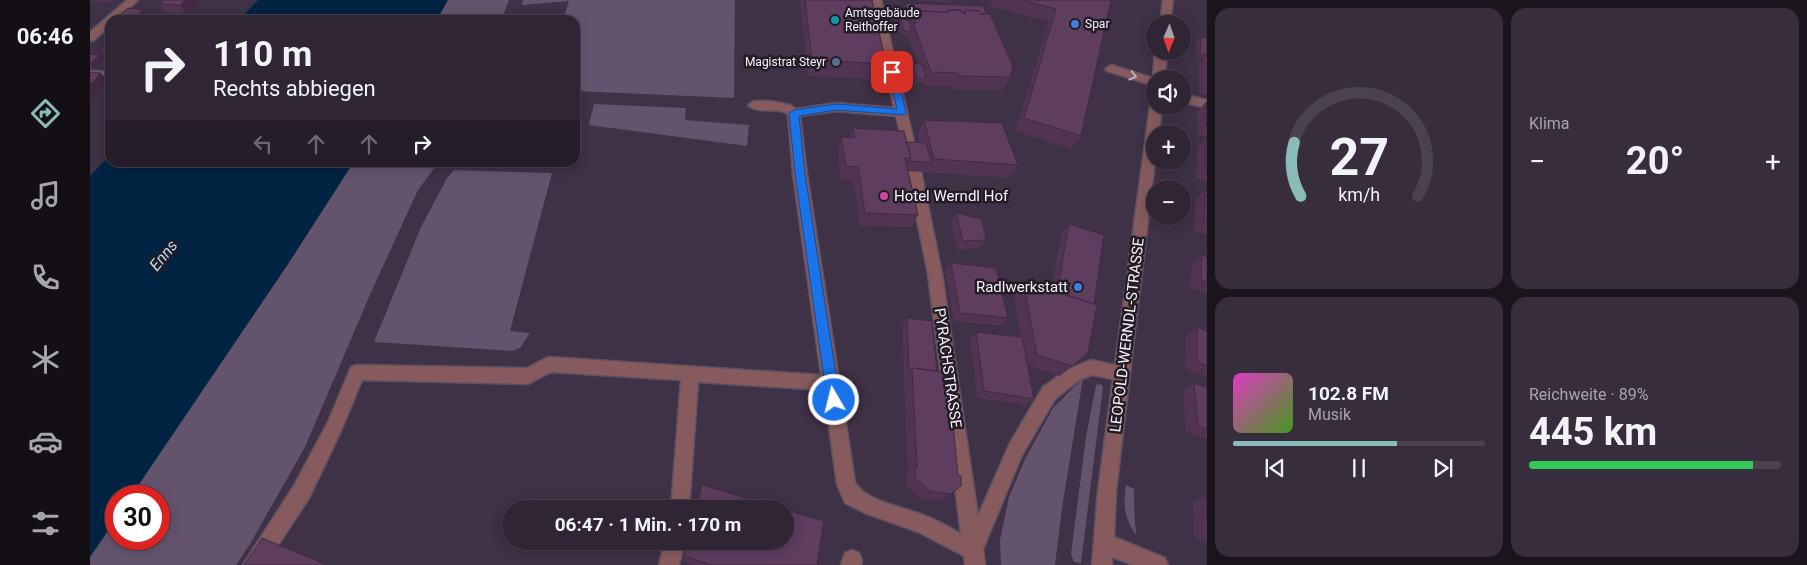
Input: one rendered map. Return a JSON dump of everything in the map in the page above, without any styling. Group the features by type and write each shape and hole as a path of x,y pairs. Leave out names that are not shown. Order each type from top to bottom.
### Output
{"street":[{"path":"117,15 133,0"},
{"path":"876,0 910,151"},
{"path":"1166,15 1168,0"},
{"path":"90,38 105,26"},
{"path":"1111,70 1146,80"},
{"path":"90,75 105,76"},
{"path":"1191,100 1207,104"},
{"path":"754,105 784,107 794,113 800,174 846,484 852,496 865,504 922,524 974,558 1016,449 1049,393 1086,368 1098,367 1122,374"},
{"path":"794,113 836,107 902,113"},
{"name":"LEOPOLD-WERNDL-STRASSE","path":"1102,565 1107,491 1155,115"},
{"name":"PYRACHSTRASSE","path":"914,172 935,274 974,558"},
{"path":"253,565 302,491 334,427 357,372 528,376 548,364 832,383"},
{"path":"681,500 690,374"},
{"path":"1103,543 1158,565"},
{"path":"669,565 673,550"}],"shaded area":[{"path":"446,0 509,0 503,15 438,15"},
{"path":"523,0 735,0 734,98 580,91 580,15 565,15 569,1 522,5"},
{"path":"594,104 686,108 685,120 749,125 747,146 589,125"},
{"path":"350,167 435,167 418,190 372,290 305,447 236,565 90,565 90,557 105,535 105,550 170,550 170,485 138,485 288,264"},
{"path":"454,170 552,173 510,331 530,333 520,348 512,351 374,342 421,227 447,178"},
{"path":"1083,378 1062,508 1055,565 1001,565 1000,540 1009,497 1025,459 1053,408"},
{"path":"1101,384 1103,387 1081,563 1074,562 1071,554 1086,437 1096,385"},
{"path":"1126,485 1134,489 1136,535 1125,511"}],"water":[{"path":"258,0 448,0 440,15 244,15"},
{"name":"Enns","path":"105,160 105,167 350,167 288,264 138,485 105,485 105,535 90,557 90,176"}],"building":[{"path":"164,0 185,0 180,5 160,4"},
{"name":"Amtsgebäude Reithoffer","path":"805,0 872,0 886,64 812,60"},
{"path":"1022,0 1111,0 1081,136 1024,118 1056,9"},
{"path":"905,3 983,6 987,14 980,14 979,11 965,10 962,13 961,10 948,10 947,12 912,11 910,15"},
{"path":"128,8 143,10 136,15 119,15"},
{"path":"948,10 961,10 962,13 966,13 965,10 979,11 980,14 990,14 1013,66 1010,77 959,76 958,73 931,72 913,23 916,23 912,11 949,12"},
{"path":"901,19 909,20 910,32 904,31"},
{"path":"1201,37 1207,38 1207,55 1200,53"},
{"path":"90,54 100,55 90,64"},
{"path":"913,64 922,64 926,78 917,78"},
{"path":"90,72 101,73 90,85"},
{"path":"1207,102 1207,126 1206,125"},
{"path":"924,120 1002,123 1018,165 934,159"},
{"path":"853,128 904,131 911,158 905,158 918,215 865,213 858,167 846,166 841,137 855,138"},
{"path":"1207,138 1207,170 1205,169"},
{"path":"907,142 926,143 932,163 909,161 911,158"},
{"path":"1205,190 1207,191 1207,223 1204,222"},
{"path":"956,213 982,219 986,240 963,241"},
{"path":"1069,224 1104,235 1094,304 1057,292"},
{"path":"1202,255 1207,257 1207,282 1201,280"},
{"path":"951,263 996,268 1008,318 960,313"},
{"path":"1023,281 1097,305 1088,353 1072,366 1037,355"},
{"path":"907,318 932,321 937,371 912,368 909,371"},
{"path":"1197,327 1207,331 1207,366 1197,362"},
{"path":"976,332 1022,337 1034,399 984,391"},
{"path":"912,368 948,373 958,475 961,476 961,486 951,494 930,491 915,478 915,467 917,467"},
{"path":"1194,383 1207,388 1207,429 1198,426"},
{"path":"702,485 752,500 698,500"},
{"path":"794,512 824,521 817,565 711,565 684,556 686,550 794,550"},
{"path":"262,538 327,565 244,565"}],"place":[{"name":"Amtsgebäude Reithoffer","path":"835,20"},
{"name":"Spar","path":"1075,24"},
{"name":"Magistrat Steyr","path":"836,62"},
{"name":"Hotel Werndl Hof","path":"884,196"},
{"name":"Radlwerkstatt","path":"1078,287"}],"route":[{"path":"834,400 800,174 794,113 807,113 836,107 902,113 892,72"}]}
